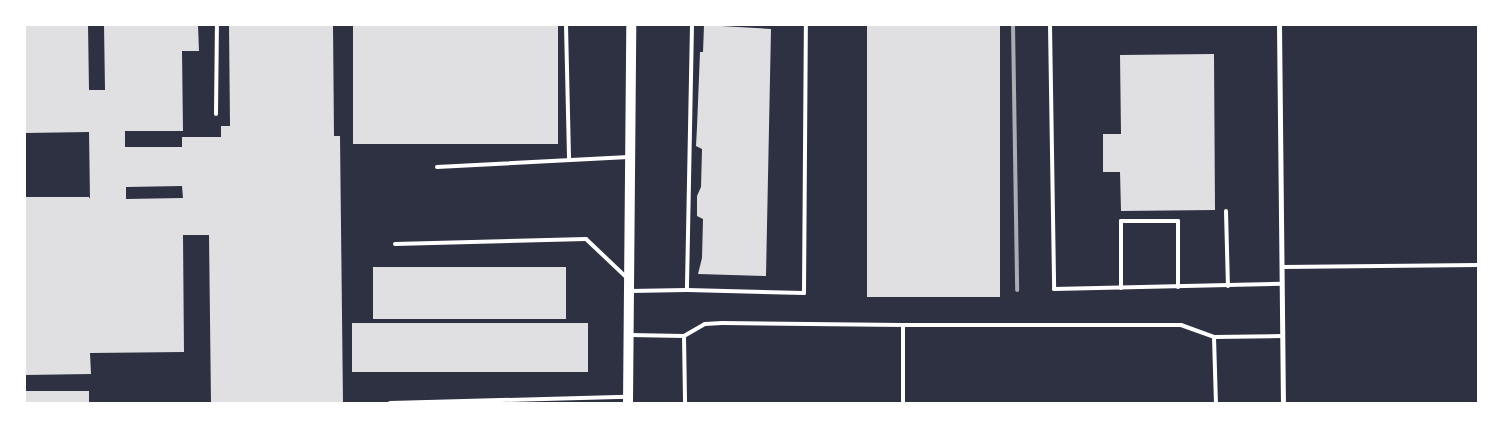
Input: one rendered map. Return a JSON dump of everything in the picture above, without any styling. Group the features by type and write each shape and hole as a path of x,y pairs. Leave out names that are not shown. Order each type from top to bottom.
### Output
{"main road":[{"path":"628,400 631,25"}],"street":[{"path":"1280,25 1283,403"}],"lane":[{"path":"216,25 216,114"},
{"path":"566,25 569,160"},
{"path":"687,290 692,25"},
{"path":"628,291 687,290 804,293 806,25"},
{"path":"1050,25 1054,290 1282,284"},
{"path":"437,167 629,157"},
{"path":"1226,211 1228,286"},
{"path":"1121,288 1121,221 1178,221 1178,287"},
{"path":"395,244 586,239 628,278"},
{"path":"1282,267 1478,265"},
{"path":"628,335 684,336 705,324 722,323 1181,325 1214,337 1282,336"},
{"path":"903,325 903,403"},
{"path":"684,336 685,403"},
{"path":"1214,337 1216,403"},
{"path":"390,403 628,400"}],"building":[{"path":"25,25 88,25 89,90 105,90 104,25 198,25 199,51 182,51 183,131 125,131 125,147 182,147 182,137 221,137 221,126 230,126 229,25 333,25 334,136 340,136 343,403 211,403 209,235 183,235 184,352 90,353 91,374 25,375 25,197 89,197 90,199 89,132 25,133","holes":["182,186 183,198 126,199 126,187"]},
{"path":"353,25 558,25 558,144 353,144"},
{"path":"704,25 771,29 766,276 698,274 702,258 703,219 697,216 697,196 701,187 702,149 696,146 700,52 703,52"},
{"path":"867,25 1000,25 1000,297 867,297"},
{"path":"1214,54 1215,210 1121,211 1120,172 1103,172 1103,134 1121,134 1120,55"},
{"path":"373,267 566,267 566,319 373,319"},
{"path":"352,323 588,323 588,372 352,372"},
{"path":"25,391 89,391 89,403 25,403"}],"railway":[{"path":"1013,25 1017,290"}]}
